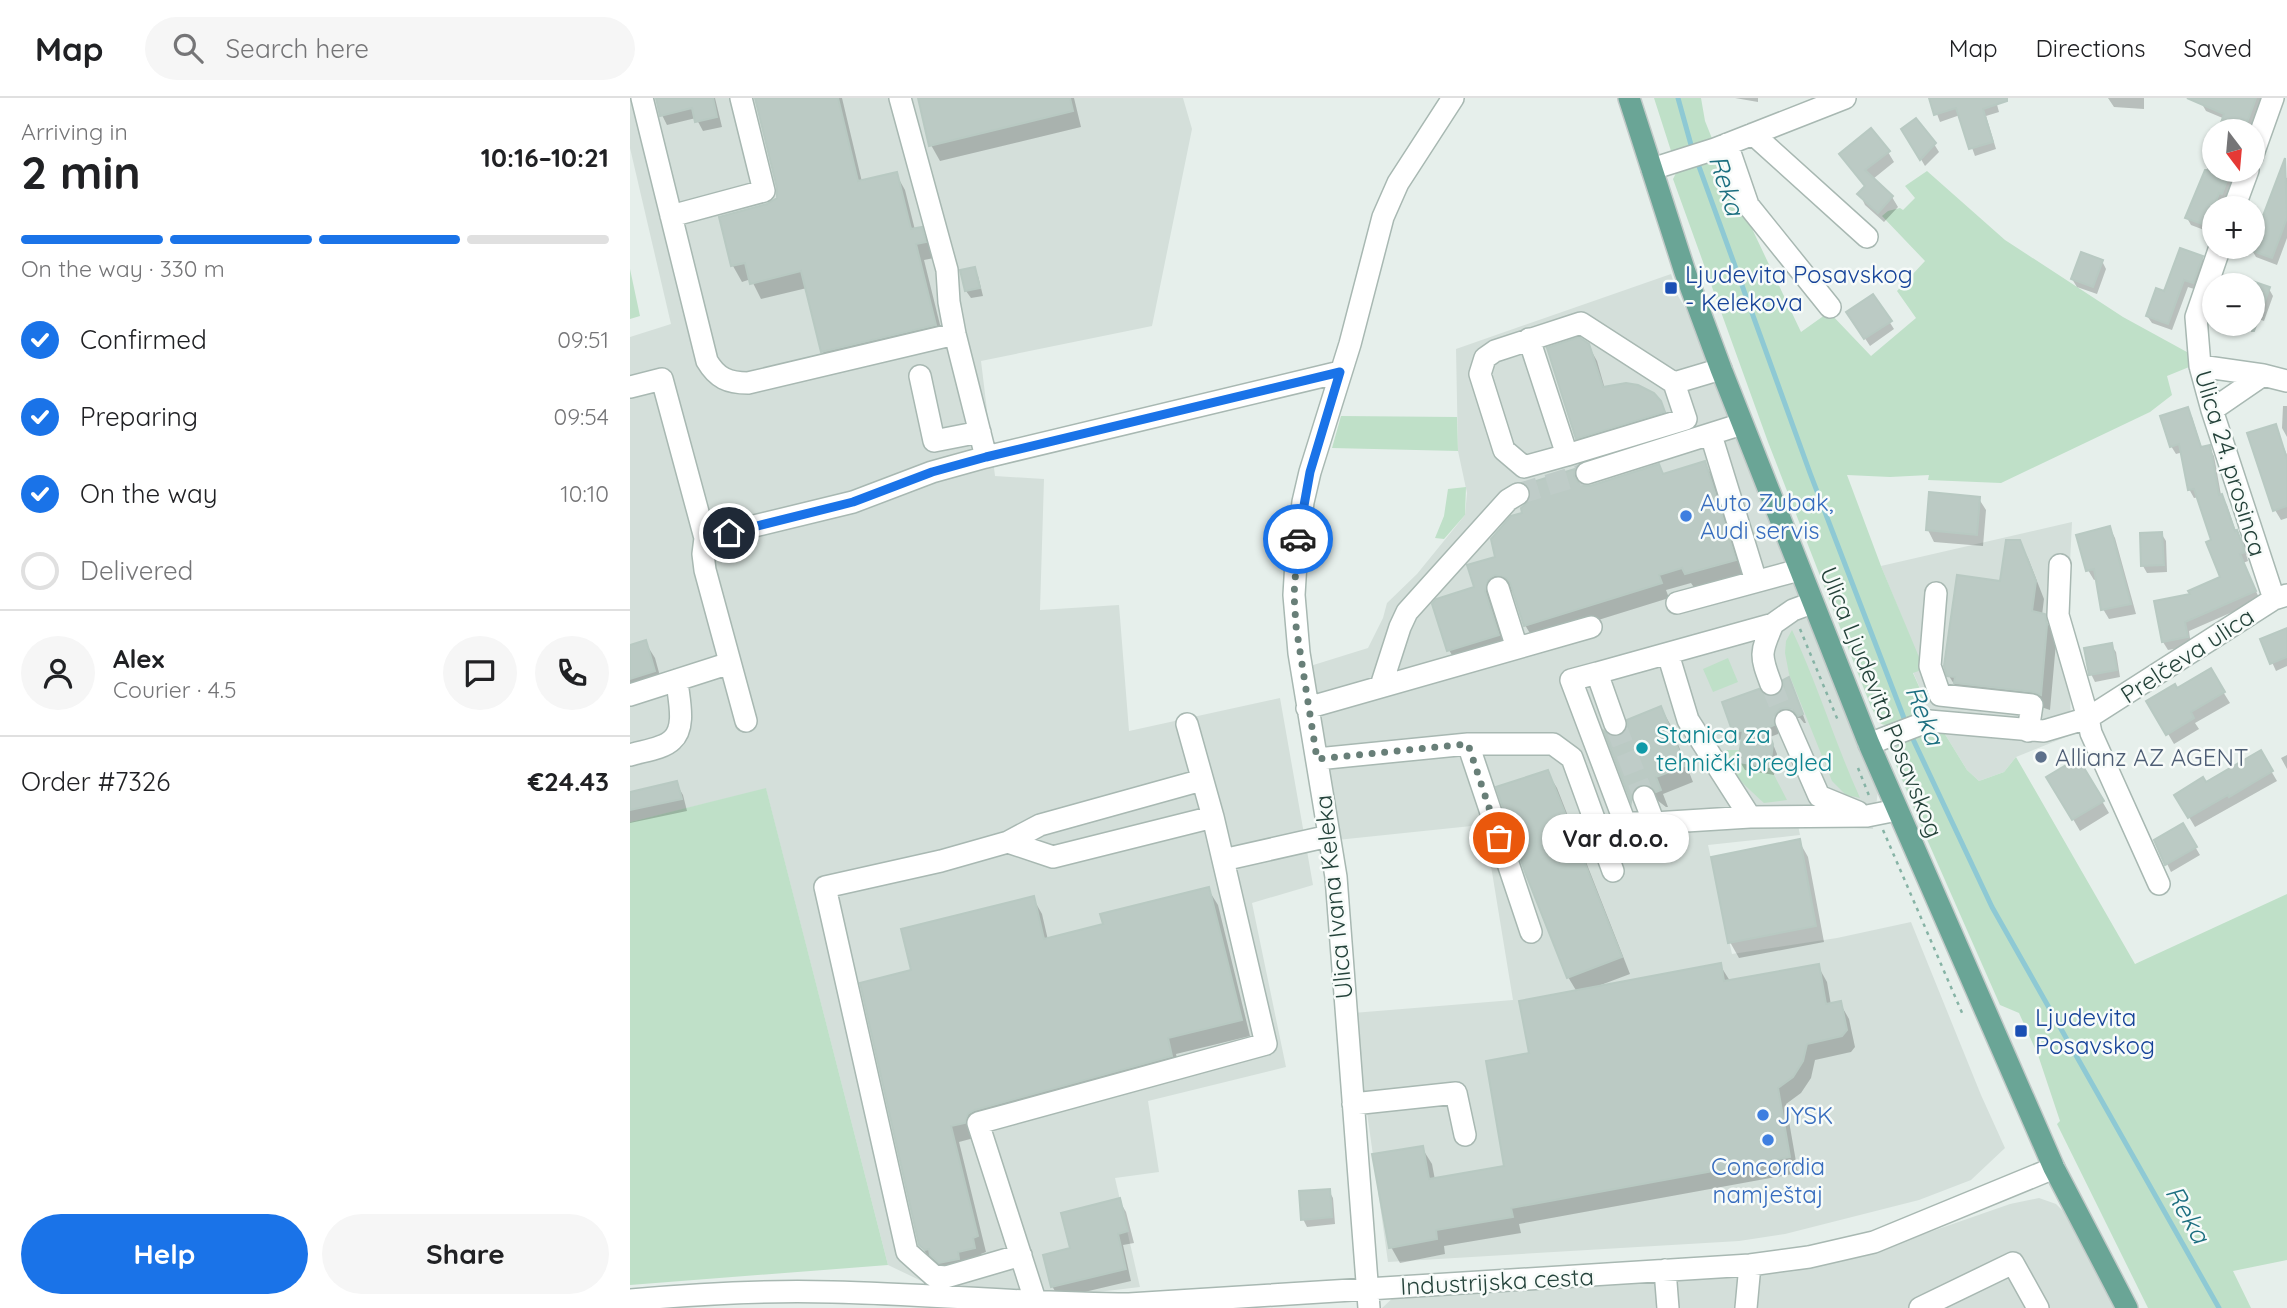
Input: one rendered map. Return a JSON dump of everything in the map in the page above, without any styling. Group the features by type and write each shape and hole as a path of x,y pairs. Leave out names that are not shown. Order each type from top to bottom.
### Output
{"main road":[{"name":"Ulica Ljudevita Posavskog","path":"1629,98 1685,272 1721,369 1812,603 1878,740 1897,810 2054,1168 2127,1308"}],"street":[{"path":"642,98 706,361 722,379 734,383 748,383 955,334"},
{"path":"671,216 764,191 741,98"},
{"path":"900,98 947,270 955,334 986,457"},
{"name":"Ulica Ivana Keleka","path":"1368,1298 1339,917 1296,626 1294,595 1298,533 1310,472 1350,344 1387,205 1398,183 1453,98"},
{"path":"1652,169 1721,146 1845,98"},
{"path":"2265,120 2273,98"},
{"path":"1753,134 1867,237"},
{"path":"1721,146 1748,205 1830,307"},
{"name":"Ulica 24. prosinca","path":"2217,259 2196,317 2200,366 2212,410 2281,597"},
{"path":"1581,323 1674,383 1686,419 1524,467 1504,450 1480,374 1485,358 1495,351 1581,323"},
{"path":"1529,339 1567,454"},
{"path":"2200,366 2287,381"},
{"path":"1674,383 1721,369"},
{"path":"705,538 853,502 932,472 986,457 1340,372"},
{"path":"2212,410 2263,375"},
{"path":"920,376 934,441 980,432"},
{"path":"630,387 662,379 705,538 705,570 746,720"},
{"path":"1587,472 1742,424"},
{"path":"1711,435 1756,581"},
{"path":"1381,686 1400,627 1408,612 1508,500 1518,494"},
{"name":"Prelčeva ulica","path":"2060,565 2057,615 2091,733 2159,884"},
{"path":"1677,603 1799,570"},
{"path":"1498,588 1517,648"},
{"path":"1936,593 1930,666 1940,695 2032,705 2028,731"},
{"name":"Prelčeva ulica","path":"1878,740 1929,721 2044,731 2088,718 2281,597"},
{"path":"1812,603 1793,610 1773,624 1571,680 1625,823 1869,808 1897,810"},
{"path":"1771,684 1761,659 1763,646 1773,624"},
{"path":"1307,708 1591,627"},
{"path":"1668,654 1688,720 1750,817"},
{"path":"630,695 730,663"},
{"path":"1597,673 1615,724"},
{"path":"630,755 665,744 678,732 681,718 677,680"},
{"path":"1786,721 1819,796 1869,808"},
{"path":"1036,1303 978,1123 1266,1044 1213,817 1187,724"},
{"path":"1317,759 1468,744 1553,744 1572,758 1613,871"},
{"path":"1468,744 1531,932"},
{"path":"1021,1255 946,1277 934,1276 907,1252 825,887 1008,842 1040,825 1202,780"},
{"path":"1644,797 1654,823"},
{"path":"1008,842 1053,857 1213,817"},
{"path":"1223,860 1329,835"},
{"path":"1353,1104 1456,1093 1465,1136"},
{"name":"Industrijska cesta","path":"630,1300 829,1292 1036,1303 1173,1305 1368,1298 1665,1270 1750,1265 1808,1257 1874,1242 2054,1168"},
{"path":"1920,1308 2013,1263 2038,1308"},
{"path":"1746,1308 1750,1265"},
{"path":"1665,1270 1668,1308"}],"path":[{"path":"1799,626 1839,724"},
{"path":"1854,760 1869,808"},
{"path":"1884,835 1962,1015"}],"shaded area":[{"path":"630,98 1183,98 1192,129 1152,326 981,361 995,476 1044,479 1040,610 1119,605 1129,731 1280,698 1313,885 1252,903 1286,1067 1148,1101 1159,1172 1115,1178 1140,1287 1089,1293 932,1286 888,1265 766,789 630,822 630,337 671,324 630,148"},
{"path":"1671,274 1678,296 1699,331 1783,556 1878,791 1873,829 1798,825 1800,835 1708,845 1732,954 1837,938 1911,922 2005,1148 1971,1180 1919,1200 1785,1234 1739,1241 1388,1262 1353,1013 1513,1000 1491,866 1481,825 1337,840 1307,667 1368,648 1383,618 1387,603 1417,574 1465,515 1467,493 1458,451 1456,349"},
{"path":"2072,522 2068,605 2071,735 2016,757 2004,772 1979,781 1967,770 1943,731 1931,731 1924,711 1925,700 1913,672 1923,669 1881,566"},
{"path":"2039,1198 2056,1204 2072,1220 2114,1308 1382,1308 1395,1296 1758,1275 1881,1249 2010,1204"}],"green space":[{"path":"1654,98 1701,98 1705,121 1713,141 1672,154"},
{"path":"1719,159 1801,332 1829,312 1871,356 1916,318 1897,291 1925,261 1882,216 1888,211 1900,208 1903,210 1915,198 1905,186 1927,171 2005,240 2123,317 2196,357 2194,365 2167,376 2172,395 2150,412 2001,483 1928,480 1929,475 1847,475 1924,669 1913,673 1925,700 1924,711 1902,722 1884,725 1877,720 1871,707 1768,442 1673,179 1676,173"},
{"path":"630,269 640,316 630,319"},
{"path":"1341,416 1457,417 1458,451 1332,448"},
{"path":"1466,487 1465,515 1444,539 1435,538 1444,516 1448,489"},
{"path":"1792,630 1860,798 1846,795 1832,781 1789,674 1785,653 1786,641"},
{"path":"1728,658 1738,682 1713,692 1703,669"},
{"path":"1931,731 1943,731 1967,770 1979,781 2004,772 2016,757 2135,964 2287,894 2287,1260 2233,1271 2251,1308 2148,1308 2057,1124 2060,1121 2038,1055 2019,1013 2000,1005 1896,765 1898,763 1894,750 1897,745"},
{"path":"1726,750 1740,750 1739,762 1770,767 1787,800 1764,803 1735,773 1730,766"},
{"path":"766,788 888,1265 630,1285 630,822"}],"building":[{"path":"656,98 713,98 717,117 695,122 692,108 660,116"},
{"path":"755,98 838,98 858,181 897,172 911,229 922,227 926,242 916,244 936,325 821,352 801,271 750,284 745,263 731,266 719,217 767,204 777,198 777,188"},
{"path":"918,98 1070,98 1073,111 929,146"},
{"path":"1929,98 2007,98 2007,101 1983,109 1993,142 1969,149 1956,108 1934,115"},
{"path":"2187,98 2256,98 2248,119 2222,119 2224,114"},
{"path":"1916,118 1936,143 1920,160 1901,129"},
{"path":"1871,128 1890,151 1865,170 1893,196 1878,213 1857,194 1865,186 1839,154"},
{"path":"2285,158 2287,218 2272,258 2265,255 2265,211"},
{"path":"2202,177 2202,182 2226,182 2222,194 2202,196 2202,224 2185,218"},
{"path":"2180,248 2202,256 2193,283 2184,280 2168,324 2146,316 2156,288 2164,291"},
{"path":"2081,252 2103,260 2093,287 2071,279"},
{"path":"975,267 980,288 965,291 960,270"},
{"path":"2265,285 2270,287 2265,301"},
{"path":"1873,294 1892,321 1864,339 1846,312"},
{"path":"1579,337 1589,344 1603,387 1626,383 1638,385 1654,393 1665,412 1576,439 1547,348"},
{"path":"2188,407 2201,447 2210,445 2219,495 2222,494 2235,531 2237,530 2245,552 2240,554 2256,591 2185,622 2188,637 2162,642 2154,601 2190,594 2188,591 2220,577 2206,542 2211,540 2194,489 2188,490 2179,444 2170,447 2160,416"},
{"path":"2276,424 2287,459 2287,506 2273,511 2247,433"},
{"path":"1705,461 1736,560 1685,574 1682,568 1659,575 1662,583 1524,626 1510,583 1506,578 1495,575 1488,580 1485,591 1499,635 1447,651 1432,604 1436,599 1474,587 1467,565 1495,557 1491,539 1511,516 1522,513 1521,508 1529,501 1531,494 1526,484 1575,469 1574,476 1578,482 1590,486 1659,464 1663,474"},
{"path":"1929,492 1980,497 1977,535 1926,530"},
{"path":"2110,526 2131,604 2101,610 2094,569 2086,571 2076,535"},
{"path":"2162,532 2164,565 2141,566 2140,533"},
{"path":"2006,540 2020,540 2036,581 2032,611 2045,614 2047,625 2041,695 1954,683 1955,677 1947,676 1944,666 1957,575 2000,581"},
{"path":"2287,628 2287,657 2270,664 2260,639"},
{"path":"646,640 655,671 630,679 630,645"},
{"path":"2112,643 2117,670 2089,675 2084,648"},
{"path":"2211,668 2225,692 2191,712 2194,718 2166,735 2146,701 2175,684 2177,688"},
{"path":"1789,677 1803,714 1798,716 1787,708 1780,709 1775,714 1774,725 1767,728 1773,744 1770,767 1738,762 1743,730 1733,733 1722,702 1759,689 1768,697 1776,696 1784,687 1783,680"},
{"name":"Stanica za tehnički pregled","path":"1661,706 1685,766 1656,777 1661,790 1656,792 1647,784 1633,789 1631,802 1604,731 1612,737 1620,736 1628,727 1627,720"},
{"path":"2261,750 2273,771 2188,818 2174,795 2203,777 2206,782"},
{"path":"2078,758 2104,801 2072,820 2046,777"},
{"path":"1548,770 1622,957 1567,978 1525,872 1496,787"},
{"path":"677,781 682,799 630,810 630,792"},
{"path":"2183,823 2197,847 2165,865 2154,840"},
{"path":"1800,839 1816,926 1728,943 1711,857"},
{"path":"1209,887 1242,1020 1168,1038 1172,1056 975,1110 968,1114 965,1123 951,1126 978,1236 973,1238 975,1248 958,1252 959,1259 939,1263 930,1255 929,1249 925,1250 919,1245 860,983 911,970 901,929 1034,896 1044,939 1103,924 1100,914"},
{"path":"1721,963 1724,981 1819,964 1826,1004 1841,1001 1847,1030 1842,1036 1807,1044 1803,1061 1793,1077 1778,1088 1790,1157 1511,1208 1513,1217 1436,1230 1437,1239 1389,1248 1372,1154 1423,1146 1429,1179 1504,1166 1486,1061 1529,1053 1519,1001"},
{"path":"1330,1189 1332,1217 1301,1220 1299,1191"},
{"path":"1120,1198 1128,1231 1118,1234 1126,1269 1051,1287 1043,1255 1070,1248 1061,1213"}],"waterway":[{"name":"Reka","path":"1678,98 1693,152"},
{"name":"Reka","path":"1697,161 1810,473 1907,726"},
{"name":"Reka","path":"1911,735 1992,907 2219,1308"}],"tunnel":[{"path":"1518,494 1587,473"},
{"path":"1771,684 1786,721"},
{"path":"1615,724 1644,797"}],"way so far":[{"path":"1298,539 1294,595 1296,626 1317,759 1468,744 1499,838"}],"place":[{"name":"Ljudevita Posavskog - Kelekova","path":"1671,288"},
{"name":"Auto Zubak, Audi servis","path":"1686,516"},
{"name":"Stanica za tehnički pregled","path":"1642,748"},
{"name":"Allianz AZ AGENT","path":"2041,757"},
{"name":"Var d.o.o.","path":"1499,838"},
{"name":"Ljudevita Posavskog","path":"2021,1031"},
{"name":"JYSK","path":"1763,1115"},
{"name":"Concordia namještaj","path":"1768,1140"}],"route":[{"path":"729,533 853,502 932,472 986,457 1340,372 1310,472 1298,539"}]}
